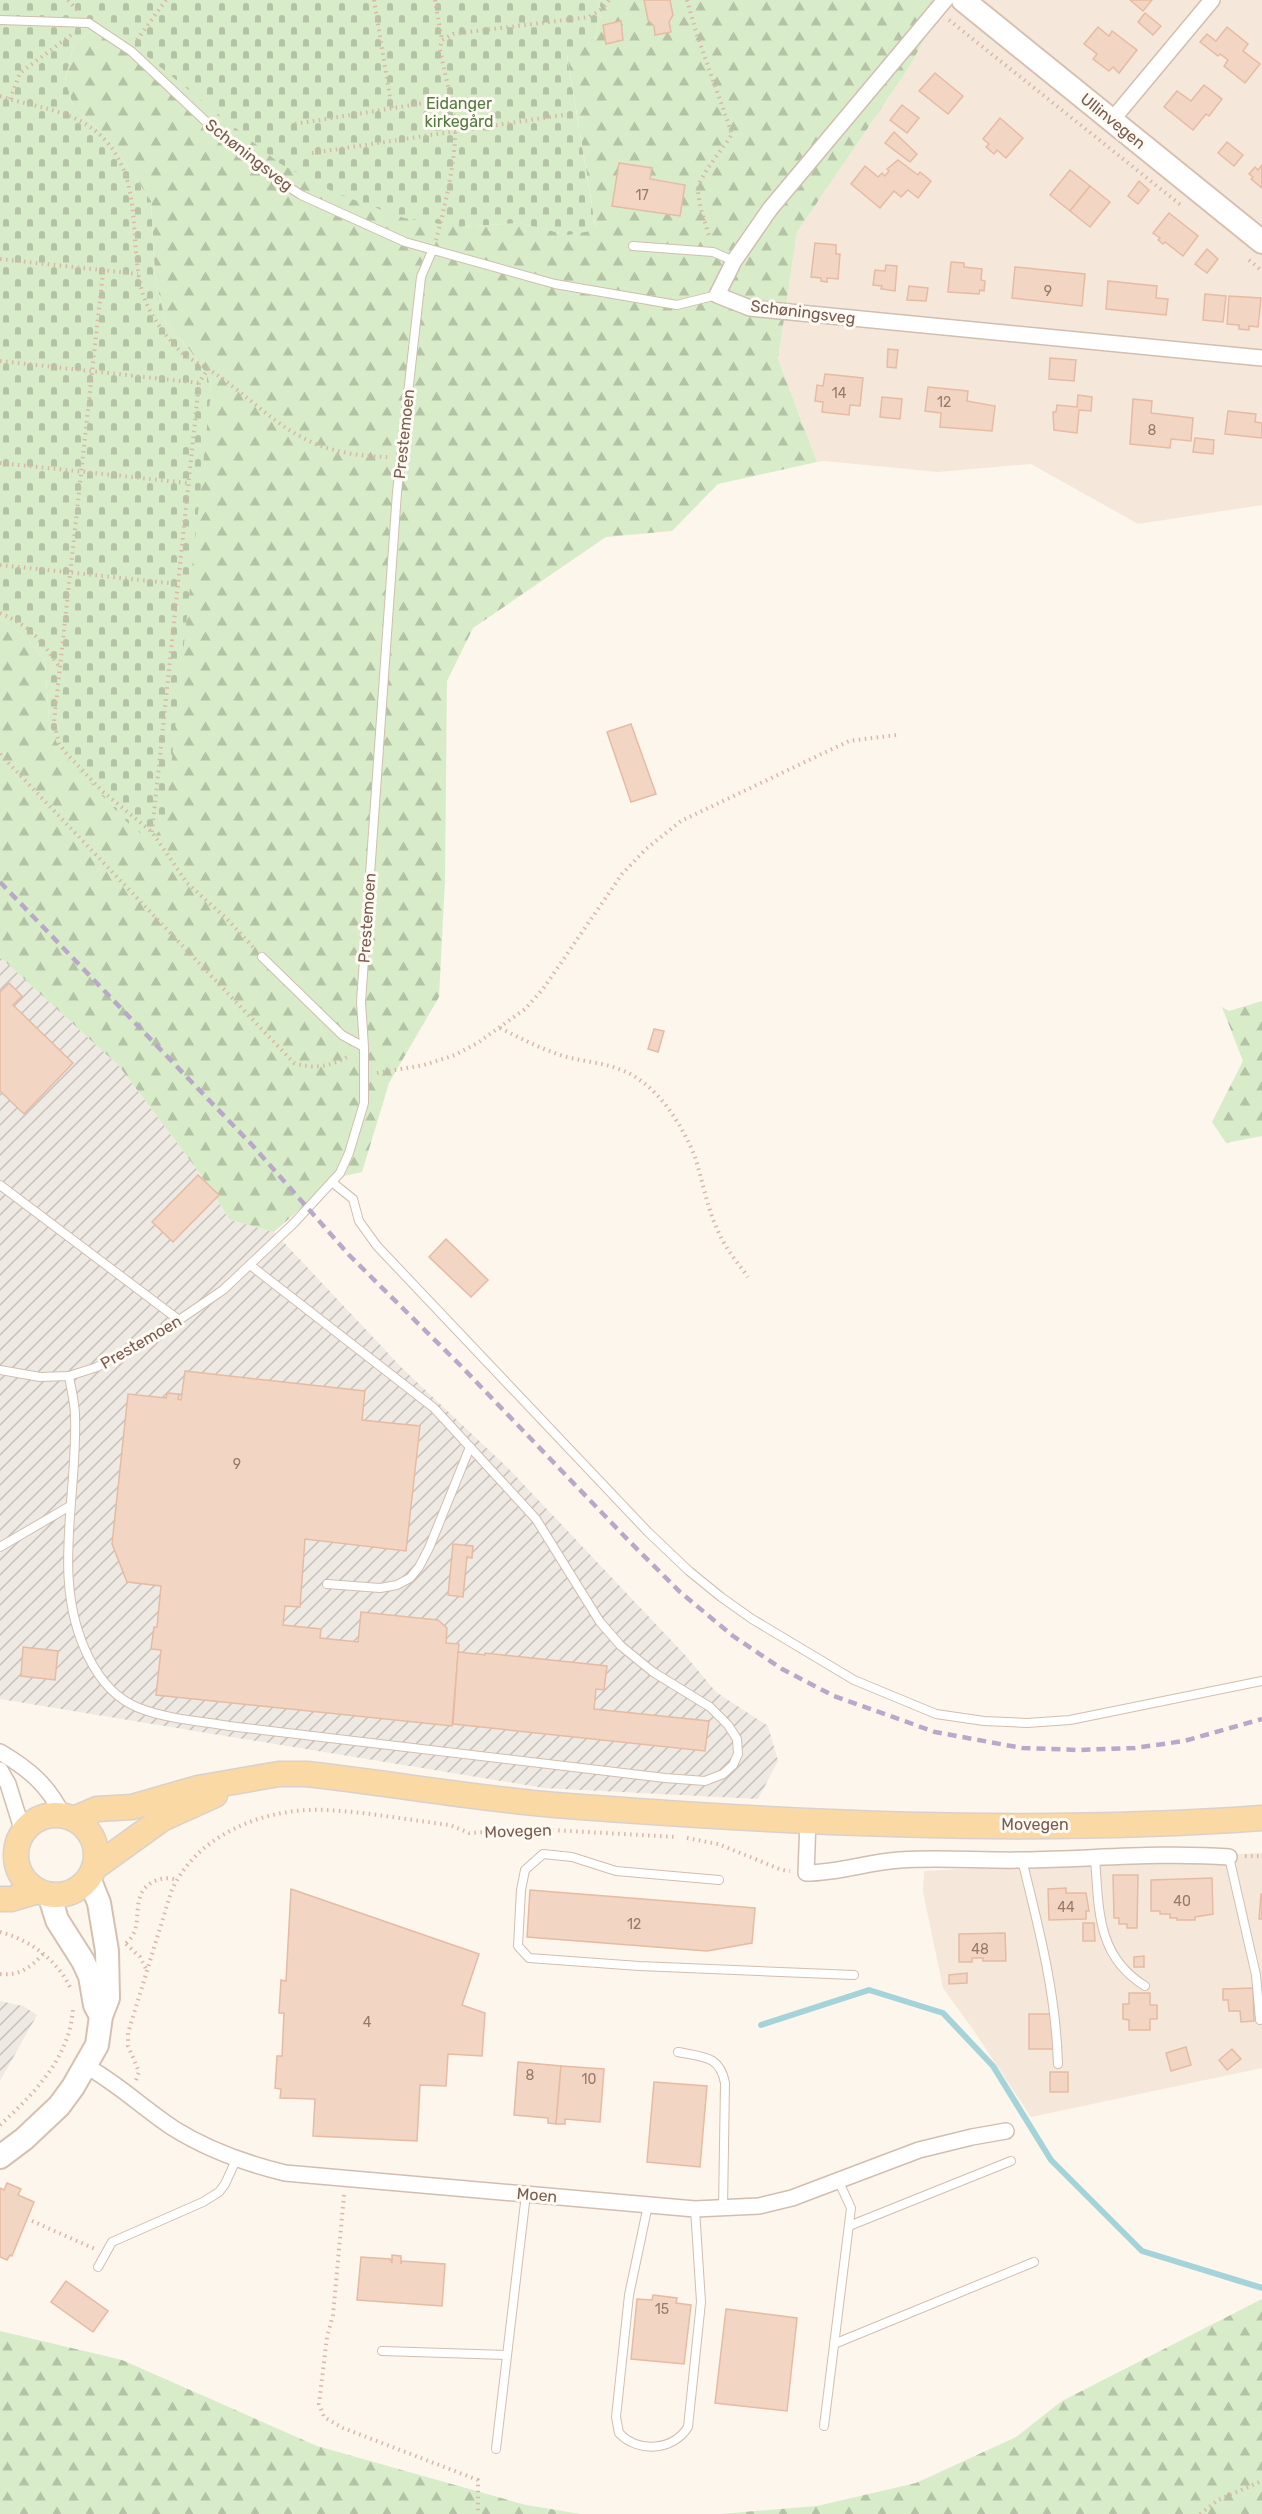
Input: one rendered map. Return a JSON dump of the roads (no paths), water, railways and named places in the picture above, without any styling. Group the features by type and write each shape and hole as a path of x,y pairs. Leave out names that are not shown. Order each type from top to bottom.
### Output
{"main road":[{"name":"Ullinvegen","path":"963,0 1262,242"},
{"name":"Movegen","path":"69,1818 97,1809 132,1807 198,1788 238,1783 279,1774 306,1774 554,1804 808,1821 1046,1824 1208,1822 1262,1818"},
{"name":"Movegen","path":"91,1873 162,1819 238,1783"},
{"path":"0,1899 43,1892 71,1892 91,1873 96,1857 91,1835 69,1818 41,1818 14,1842 21,1875 43,1892 57,1920 83,1961 90,1976 95,2005 100,2016"},
{"path":"0,2157 24,2139 58,2106 86,2066 97,2044 100,2016 108,1998 107,1951 99,1903 91,1873"}],"street":[{"path":"1112,120 1212,0"},
{"path":"717,295 734,261 770,209 941,5"},
{"name":"Schøningsveg","path":"717,295 750,308 1262,358"},
{"path":"0,1752 42,1782 69,1818"},
{"path":"0,1770 8,1784 14,1842"},
{"path":"808,1821 806,1873 831,1873 900,1860 1022,1860 1180,1854 1229,1857"},
{"name":"Moen","path":"86,2066 112,2082 172,2127 207,2148 236,2160 285,2172 695,2209 759,2206 792,2198 919,2150 972,2137 1006,2132"}],"lane":[{"name":"Schøningsveg","path":"0,20 89,23 130,51 216,130 266,172 301,195 405,242 555,284 677,305 717,295"},
{"path":"633,246 713,252 734,261"},
{"name":"Prestemoen","path":"0,1370 40,1377 69,1376 97,1367 179,1320 224,1290 250,1265 333,1183 349,1153 364,1103 361,1002 401,458 422,277 432,251"},
{"path":"262,957 342,1035 364,1047"},
{"path":"333,1183 353,1199 359,1221 377,1246 633,1516 689,1571 752,1619 854,1680 936,1714 1027,1724 1070,1720 1262,1681"},
{"path":"0,1185 179,1320"},
{"path":"69,1376 75,1416 68,1590 83,1646 105,1684 138,1708 165,1716 229,1726 665,1778 705,1781 723,1774 733,1765 738,1754 737,1739 728,1725 710,1707 653,1672 621,1646 600,1622 536,1519 434,1408 250,1265"},
{"path":"327,1584 380,1588 397,1585 410,1578 429,1548 470,1447"},
{"path":"0,1548 70,1506"},
{"path":"719,1880 616,1871 572,1857 543,1854 525,1870 521,1890 518,1946 529,1958 639,1966 854,1975"},
{"path":"1229,1857 1256,1976 1260,2020"},
{"path":"1095,1858 1100,1922 1106,1941 1116,1961 1132,1978 1145,1986"},
{"path":"1022,1860 1049,1974 1057,2022 1058,2064"},
{"path":"678,2052 710,2058 723,2071 725,2083 723,2208"},
{"path":"98,2267 112,2242 203,2202 219,2192 236,2160"},
{"path":"849,2226 1011,2161"},
{"path":"824,2426 851,2208 839,2182"},
{"path":"496,2449 526,2194"},
{"path":"648,2205 629,2295 616,2417 619,2433 635,2445 664,2446 673,2443 682,2437 688,2427 701,2301 695,2209"},
{"path":"834,2344 1034,2262"},
{"path":"382,2351 507,2355"}],"waterway":[{"path":"761,2025 869,1990 943,2013 993,2066 1051,2160 1142,2251 1262,2288"}],"railway":[{"path":"0,882 253,1146 349,1255 461,1366 629,1541 680,1592 733,1636 782,1669 834,1696 935,1732 1022,1748 1078,1750 1135,1748 1184,1741 1262,1719"}],"park label":[{"name":"Eidanger kirkegård","path":"459,112"}]}
